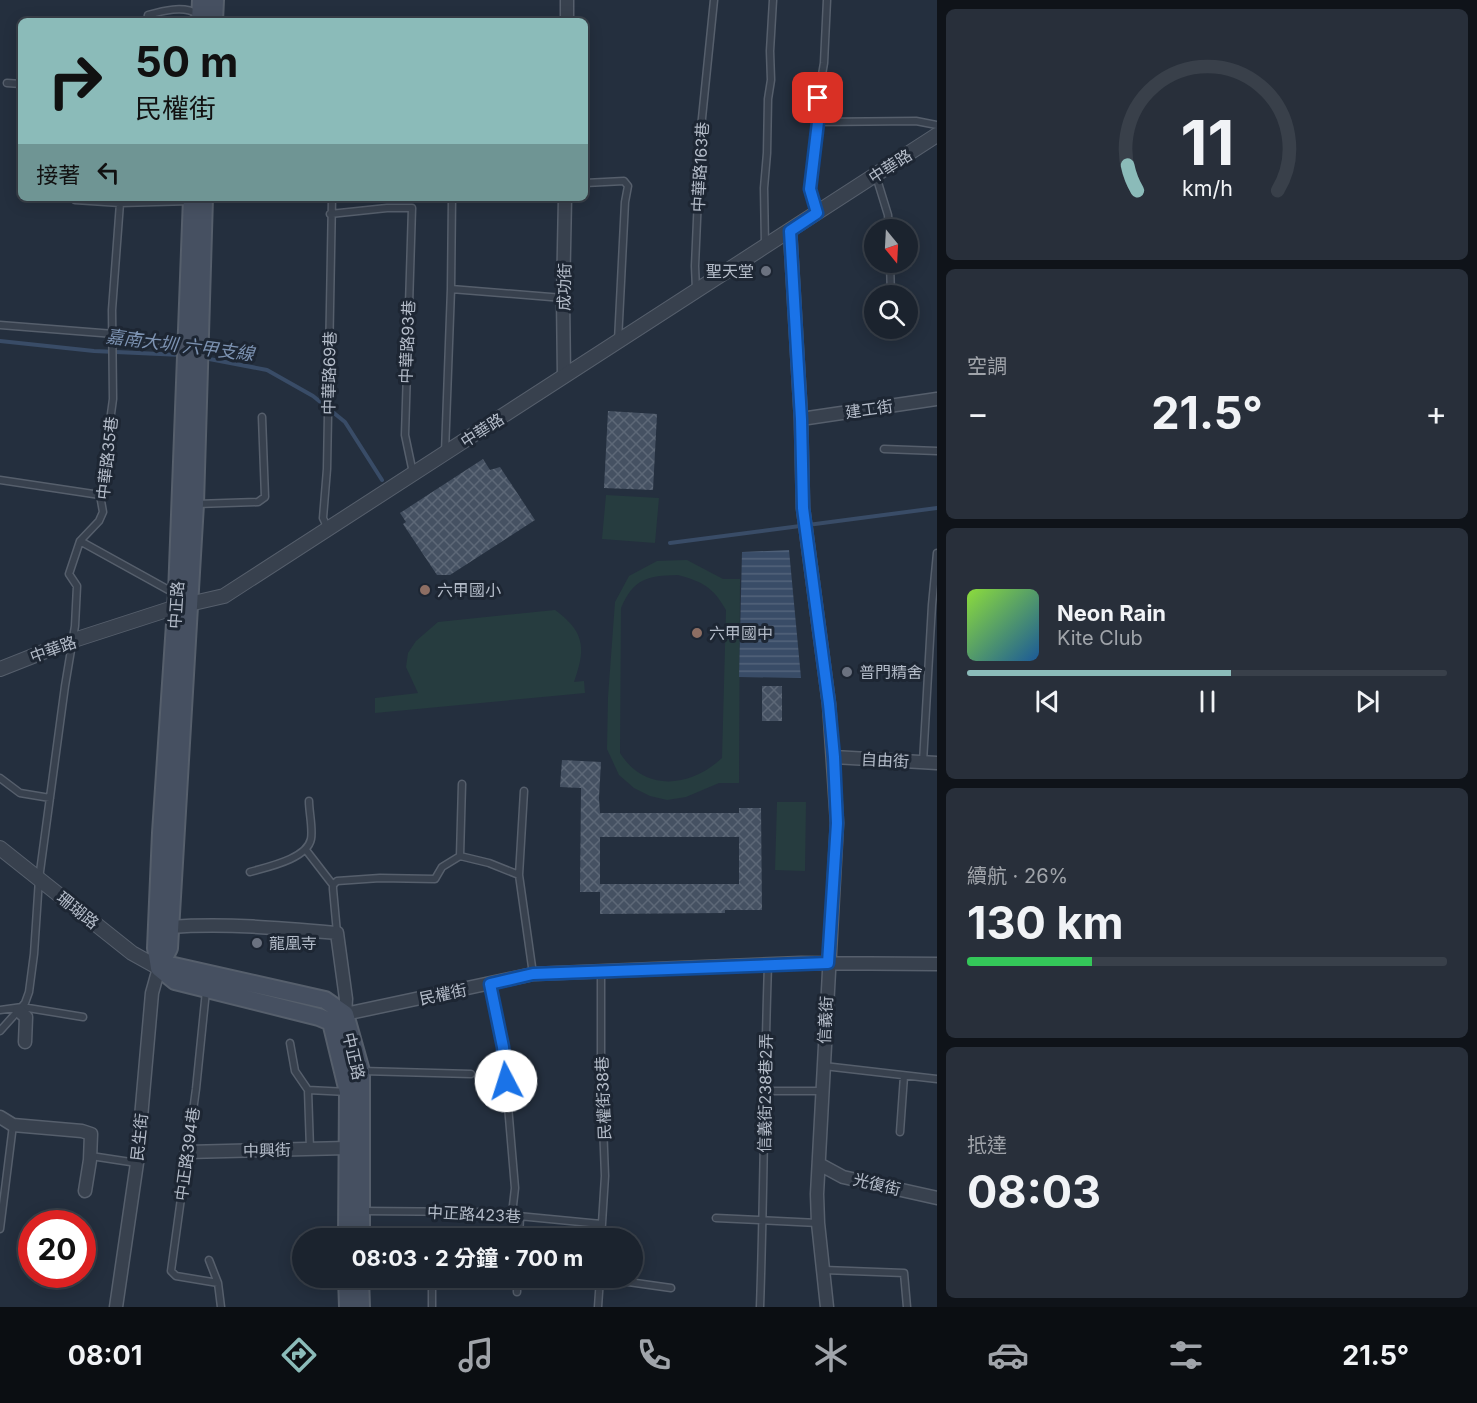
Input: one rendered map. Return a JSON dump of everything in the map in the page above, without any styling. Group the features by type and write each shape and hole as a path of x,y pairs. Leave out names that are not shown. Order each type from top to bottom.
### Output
{"main road":[{"path":"205,16 215,0"},
{"name":"中正路","path":"159,968 169,948 193,346 196,201"},
{"name":"中正路","path":"159,968 156,948 160,833 181,602 195,504 193,346"},
{"path":"159,968 174,966 325,1000 338,1018"},
{"name":"民權街","path":"159,968 175,981 207,987 319,1017 338,1018"},
{"name":"中正路","path":"338,1018 361,1071 354,1211 350,1228"},
{"name":"中正路","path":"338,1018 337,1037 348,1092 347,1148 354,1211 358,1228"},
{"path":"347,1288 348,1307"},
{"path":"360,1288 361,1307"}],"street":[{"path":"567,0 567,18"},
{"name":"中華路","path":"0,669 181,602 203,602 224,596 937,135"},
{"name":"成功街","path":"564,376 565,201"},
{"name":"信義街","path":"790,231 801,419 803,508 829,704 837,823 819,1164 818,1223 827,1307"},
{"name":"建工街","path":"801,419 937,399"},
{"name":"自由街","path":"834,757 937,763"},
{"name":"珊瑚路","path":"0,848 132,953 159,968"},
{"path":"170,927 207,924 338,933"},
{"name":"中正路","path":"338,933 346,999 338,1018"},
{"name":"民權街","path":"338,1018 533,974 768,964 937,964"},
{"name":"民生街","path":"116,1307 137,1163 152,993 159,968"},
{"path":"21,1009 26,1017 25,1042"},
{"path":"0,1117 13,1125 82,1131 90,1134 90,1156 85,1191"},
{"name":"中興街","path":"187,1152 347,1148"},
{"name":"光復街","path":"819,1164 843,1177 937,1198"}],"lane":[{"name":"中華路163巷","path":"696,291 694,266 701,128 714,0"},
{"path":"764,247 764,188 771,80 773,0"},
{"path":"817,213 810,189 818,122 818,98 824,63 827,0"},
{"path":"148,18 148,15 164,10 192,10 205,16"},
{"path":"7,83 18,84"},
{"path":"818,122 916,121 937,125"},
{"path":"876,176 888,219"},
{"path":"588,183 624,181 628,186 625,202 618,341"},
{"path":"90,201 120,203 158,201"},
{"name":"中華路69巷","path":"328,530 323,518 327,446 332,201"},
{"path":"445,454 452,201"},
{"name":"中華路35巷","path":"21,1009 29,992 39,879 71,641 75,626 76,586 69,574 80,541 99,521 103,513 100,495 113,399 112,310 120,203"},
{"name":"中華路93巷","path":"330,214 387,208 412,208 405,435 414,474"},
{"path":"451,289 563,298"},
{"path":"0,325 114,334 193,346"},
{"path":"195,504 258,502 265,497 262,417"},
{"path":"884,449 937,451"},
{"path":"0,480 100,495"},
{"path":"80,541 181,602"},
{"path":"923,762 937,553"},
{"path":"0,778 20,793 50,798"},
{"path":"460,856 462,784"},
{"path":"524,791 519,875 533,974"},
{"path":"250,872 295,857 306,850 311,839 309,801"},
{"path":"306,850 333,885 338,933"},
{"path":"333,885 337,881 380,878 435,879 442,867 460,856 489,863 519,875"},
{"name":"信義街238巷2弄","path":"760,1307 768,964"},
{"name":"民權街38巷","path":"601,972 605,1176 601,1228"},
{"path":"490,984 504,1057 515,1188 512,1214"},
{"name":"中正路394巷","path":"207,987 197,1082 171,1271 176,1276 218,1283"},
{"path":"0,1010 21,1009 83,1017"},
{"path":"0,1031 21,1009"},
{"path":"290,1043 295,1071 308,1090 310,1149"},
{"path":"823,1065 937,1079"},
{"path":"361,1071 471,1074"},
{"path":"900,1132 904,1076"},
{"path":"308,1090 348,1092"},
{"path":"764,1091 822,1091"},
{"path":"0,1229 13,1125"},
{"path":"90,1156 137,1163"},
{"name":"中正路423巷","path":"354,1211 512,1214 601,1224"},
{"path":"519,1228 520,1216"},
{"path":"716,1218 818,1223"},
{"path":"209,1260 218,1283 221,1307"},
{"path":"824,1270 904,1273 907,1307"},
{"path":"643,1284 671,1288"},
{"path":"432,1288 432,1307"},
{"path":"597,1307 599,1288"}],"green space":[{"path":"606,495 659,498 655,543 602,539"},
{"path":"687,560 723,579 740,579 739,783 719,783 686,797 667,800 650,796 634,788 619,775 607,749 608,697 615,602 629,576 657,561","holes":["667,575 687,578 706,586 717,596 726,610 722,758 710,768 683,780 655,780 642,775 630,766 620,753 621,608 631,590 643,581"]},
{"path":"555,610 577,633 581,650 574,682 584,681 585,693 375,713 375,698 418,693 406,667 408,653 416,641 438,622"},
{"path":"777,802 806,802 805,871 775,870"}],"water":[{"path":"789,550 801,678 739,677 742,552"}],"building":[{"path":"608,411 657,414 653,490 604,488"},
{"path":"483,459 490,470 500,467 535,520 450,575 437,575 403,524 406,522 400,513"},
{"path":"762,686 782,686 782,721 762,721"},
{"path":"562,760 601,762 600,813 739,813 739,808 761,808 762,910 725,910 725,913 600,914 600,892 580,892 581,788 560,787","holes":["600,837 739,837 739,884 600,884"]}],"waterway":[{"name":"嘉南大圳 六甲支線","path":"0,341 94,351 182,355"},
{"name":"嘉南大圳 六甲支線","path":"204,358 267,370 313,396 345,422 382,480"},
{"name":"嘉南大圳 六甲支線","path":"670,543 937,508"}],"place":[{"name":"聖天堂","path":"766,271"},
{"name":"六甲國小","path":"425,590"},
{"name":"六甲國中","path":"697,633"},
{"name":"普門精舍","path":"847,672"},
{"name":"龍凰寺","path":"257,943"}],"route":[{"path":"506,1081 503,1047 490,984 533,974 828,963 837,823 834,757 803,508 801,419 790,231 817,213 810,189 818,122 818,98"}]}
